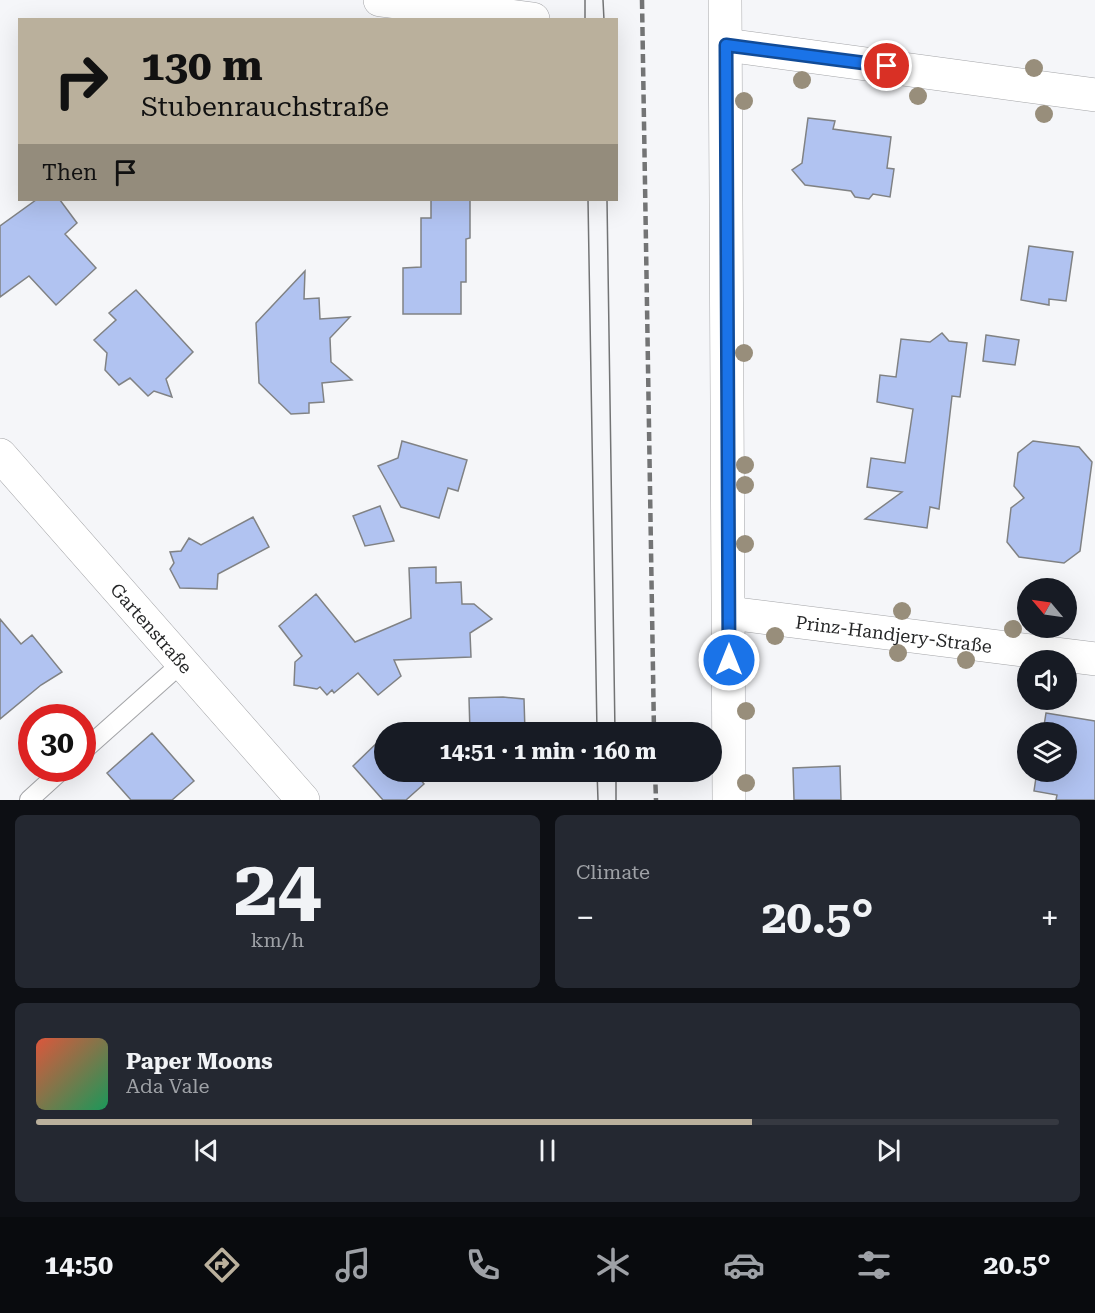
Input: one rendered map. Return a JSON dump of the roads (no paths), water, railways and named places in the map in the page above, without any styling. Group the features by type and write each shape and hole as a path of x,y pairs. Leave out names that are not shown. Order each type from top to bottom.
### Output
{"street":[{"path":"380,0 525,18"},
{"path":"725,0 729,800"},
{"path":"726,45 1095,95"},
{"name":"Gartenstraße","path":"0,455 303,800"},
{"name":"Prinz-Handjery-Straße","path":"729,613 1095,659"}],"lane":[{"path":"96,740 183,662"},
{"path":"28,800 48,782"}],"tram line":[{"path":"585,0 585,18"},
{"path":"603,0 604,18"},
{"path":"588,201 597,722"},
{"path":"607,201 615,722"},
{"path":"597,782 598,800"},
{"path":"616,782 616,800"}],"railway":[{"path":"642,0 654,722"},
{"path":"655,782 656,800"}]}
